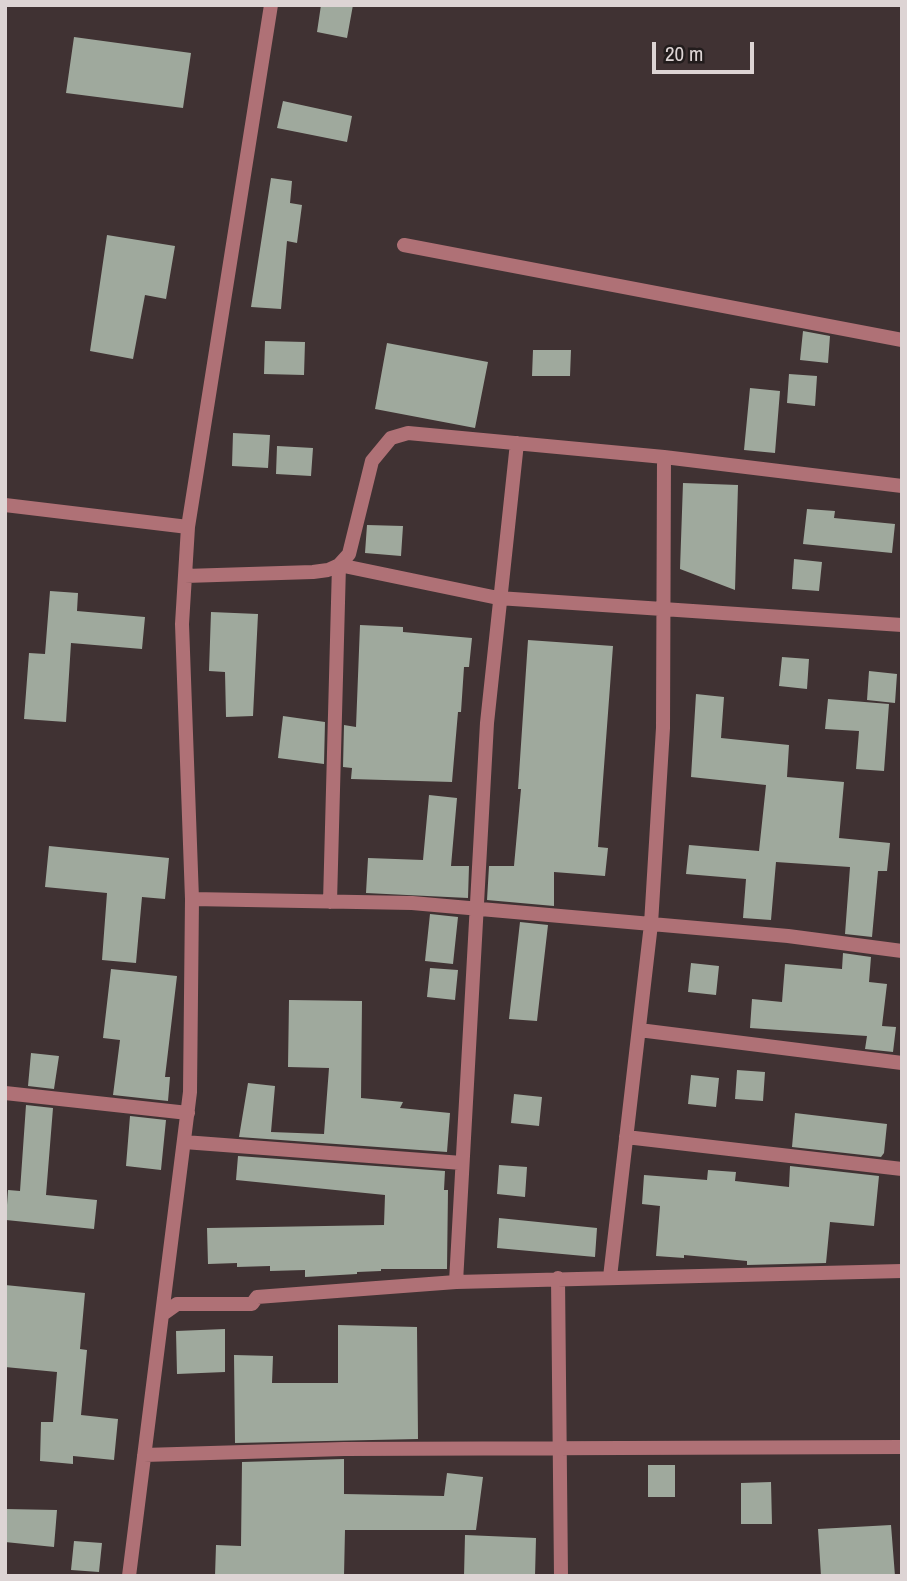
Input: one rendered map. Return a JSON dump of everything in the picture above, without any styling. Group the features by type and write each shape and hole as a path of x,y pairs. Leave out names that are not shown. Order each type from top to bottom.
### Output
{"street":[{"path":"129,1576 188,1112 192,899 182,624 188,527 271,5"},
{"path":"404,245 902,340"},
{"path":"185,576 313,572 339,565 349,554 372,461 391,438 408,433 664,457 902,486"},
{"path":"456,1282 474,909 498,598 517,443"},
{"path":"610,1277 651,924 663,728 664,457"},
{"path":"5,505 188,527"},
{"path":"339,565 498,598 902,625"},
{"path":"330,902 339,565"},
{"path":"192,899 474,909 788,936 902,951"},
{"path":"639,1030 902,1063"},
{"path":"5,1093 188,1112"},
{"path":"626,1137 902,1168"},
{"path":"184,1142 462,1163"},
{"path":"163,1314 177,1304 252,1304 257,1297 456,1282 902,1270"},
{"path":"558,1278 561,1576"},
{"path":"144,1455 344,1449 902,1447"}],"building":[{"path":"321,5 353,5 347,38 317,32"},
{"path":"74,37 191,53 183,108 66,93"},
{"path":"283,101 352,116 347,142 277,128"},
{"path":"271,178 292,181 290,203 302,205 297,243 287,241 281,309 251,307"},
{"path":"107,235 175,246 166,299 145,295 133,359 90,351"},
{"path":"803,331 830,336 828,363 800,360"},
{"path":"265,341 305,342 304,375 264,374"},
{"path":"387,343 488,362 475,428 375,409"},
{"path":"533,350 571,350 570,376 532,376"},
{"path":"789,374 817,376 815,406 787,403"},
{"path":"750,388 780,391 775,453 744,450"},
{"path":"233,433 270,435 268,468 232,466"},
{"path":"277,446 313,448 311,476 276,474"},
{"path":"683,483 738,485 735,590 680,569"},
{"path":"807,509 835,511 834,518 895,524 892,553 803,544"},
{"path":"367,525 403,526 401,556 365,553"},
{"path":"794,559 822,562 819,591 792,589"},
{"path":"50,591 78,593 77,611 145,617 142,649 71,643 66,722 24,719 29,653 45,654"},
{"path":"211,612 258,614 253,716 226,717 225,672 209,671"},
{"path":"360,625 403,627 403,632 472,638 469,667 464,667 452,782 351,779 352,768 343,767 344,725 356,727"},
{"path":"528,640 613,646 598,847 608,848 605,876 554,872 554,906 487,900 489,866 514,866 521,789 518,789"},
{"path":"782,657 809,659 807,689 779,686"},
{"path":"869,671 897,674 895,703 867,700"},
{"path":"696,694 724,697 721,738 789,745 787,777 844,782 839,838 890,843 887,871 878,871 872,937 845,934 850,867 776,862 771,920 743,918 746,879 686,874 689,845 759,851 766,785 691,777"},
{"path":"828,699 889,704 884,771 856,769 859,731 825,729"},
{"path":"283,716 325,722 324,764 278,758"},
{"path":"429,795 457,798 451,866 469,866 468,898 366,893 368,858 423,860"},
{"path":"49,846 169,858 165,899 142,897 136,963 102,960 107,893 45,887"},
{"path":"430,914 458,917 453,964 425,961"},
{"path":"520,922 548,925 537,1021 509,1019"},
{"path":"843,953 871,957 869,982 887,984 882,1026 896,1027 893,1052 865,1049 867,1036 750,1028 752,999 782,1002 785,964 842,969"},
{"path":"691,963 719,966 716,995 688,992"},
{"path":"430,968 458,970 455,1000 427,997"},
{"path":"111,969 177,976 165,1077 170,1077 168,1101 113,1095 120,1040 103,1038"},
{"path":"289,1000 362,1001 361,1098 403,1102 400,1108 450,1113 447,1152 239,1137 248,1083 275,1086 271,1132 324,1134 329,1068 288,1067"},
{"path":"31,1053 59,1056 54,1089 28,1086"},
{"path":"737,1070 765,1072 763,1101 735,1099"},
{"path":"691,1075 719,1078 716,1107 688,1104"},
{"path":"514,1094 542,1097 539,1126 511,1123"},
{"path":"26,1105 53,1108 46,1195 97,1200 94,1229 6,1220 8,1190 20,1191"},
{"path":"795,1113 887,1124 884,1153 881,1157 792,1147"},
{"path":"130,1116 166,1120 161,1170 126,1166"},
{"path":"238,1156 445,1171 444,1190 448,1190 447,1269 381,1269 357,1274 305,1277 305,1270 270,1271 270,1266 208,1264 207,1228 384,1225 385,1195 236,1180"},
{"path":"499,1165 527,1167 525,1197 497,1194"},
{"path":"790,1166 879,1176 874,1226 830,1222 826,1263 747,1265 747,1261 684,1255 684,1258 656,1256 660,1206 642,1204 644,1175 707,1180 708,1170 736,1172 735,1181 789,1187"},
{"path":"499,1218 597,1228 595,1257 497,1248"},
{"path":"5,1285 85,1293 80,1349 87,1350 81,1415 118,1419 114,1460 73,1456 73,1464 40,1461 41,1422 53,1422 57,1372 5,1367"},
{"path":"338,1325 417,1327 418,1439 235,1443 234,1355 273,1356 272,1383 338,1383"},
{"path":"225,1329 225,1372 177,1374 176,1331"},
{"path":"344,1459 344,1494 444,1496 447,1473 483,1477 476,1530 345,1530 344,1576 215,1576 216,1545 241,1546 242,1462"},
{"path":"648,1465 675,1465 675,1497 648,1497"},
{"path":"771,1482 772,1524 741,1524 741,1483"},
{"path":"5,1509 57,1510 54,1547 5,1542"},
{"path":"891,1525 895,1576 821,1576 818,1529"},
{"path":"465,1535 536,1538 535,1576 464,1576"},
{"path":"74,1541 102,1543 99,1572 71,1570"}]}
